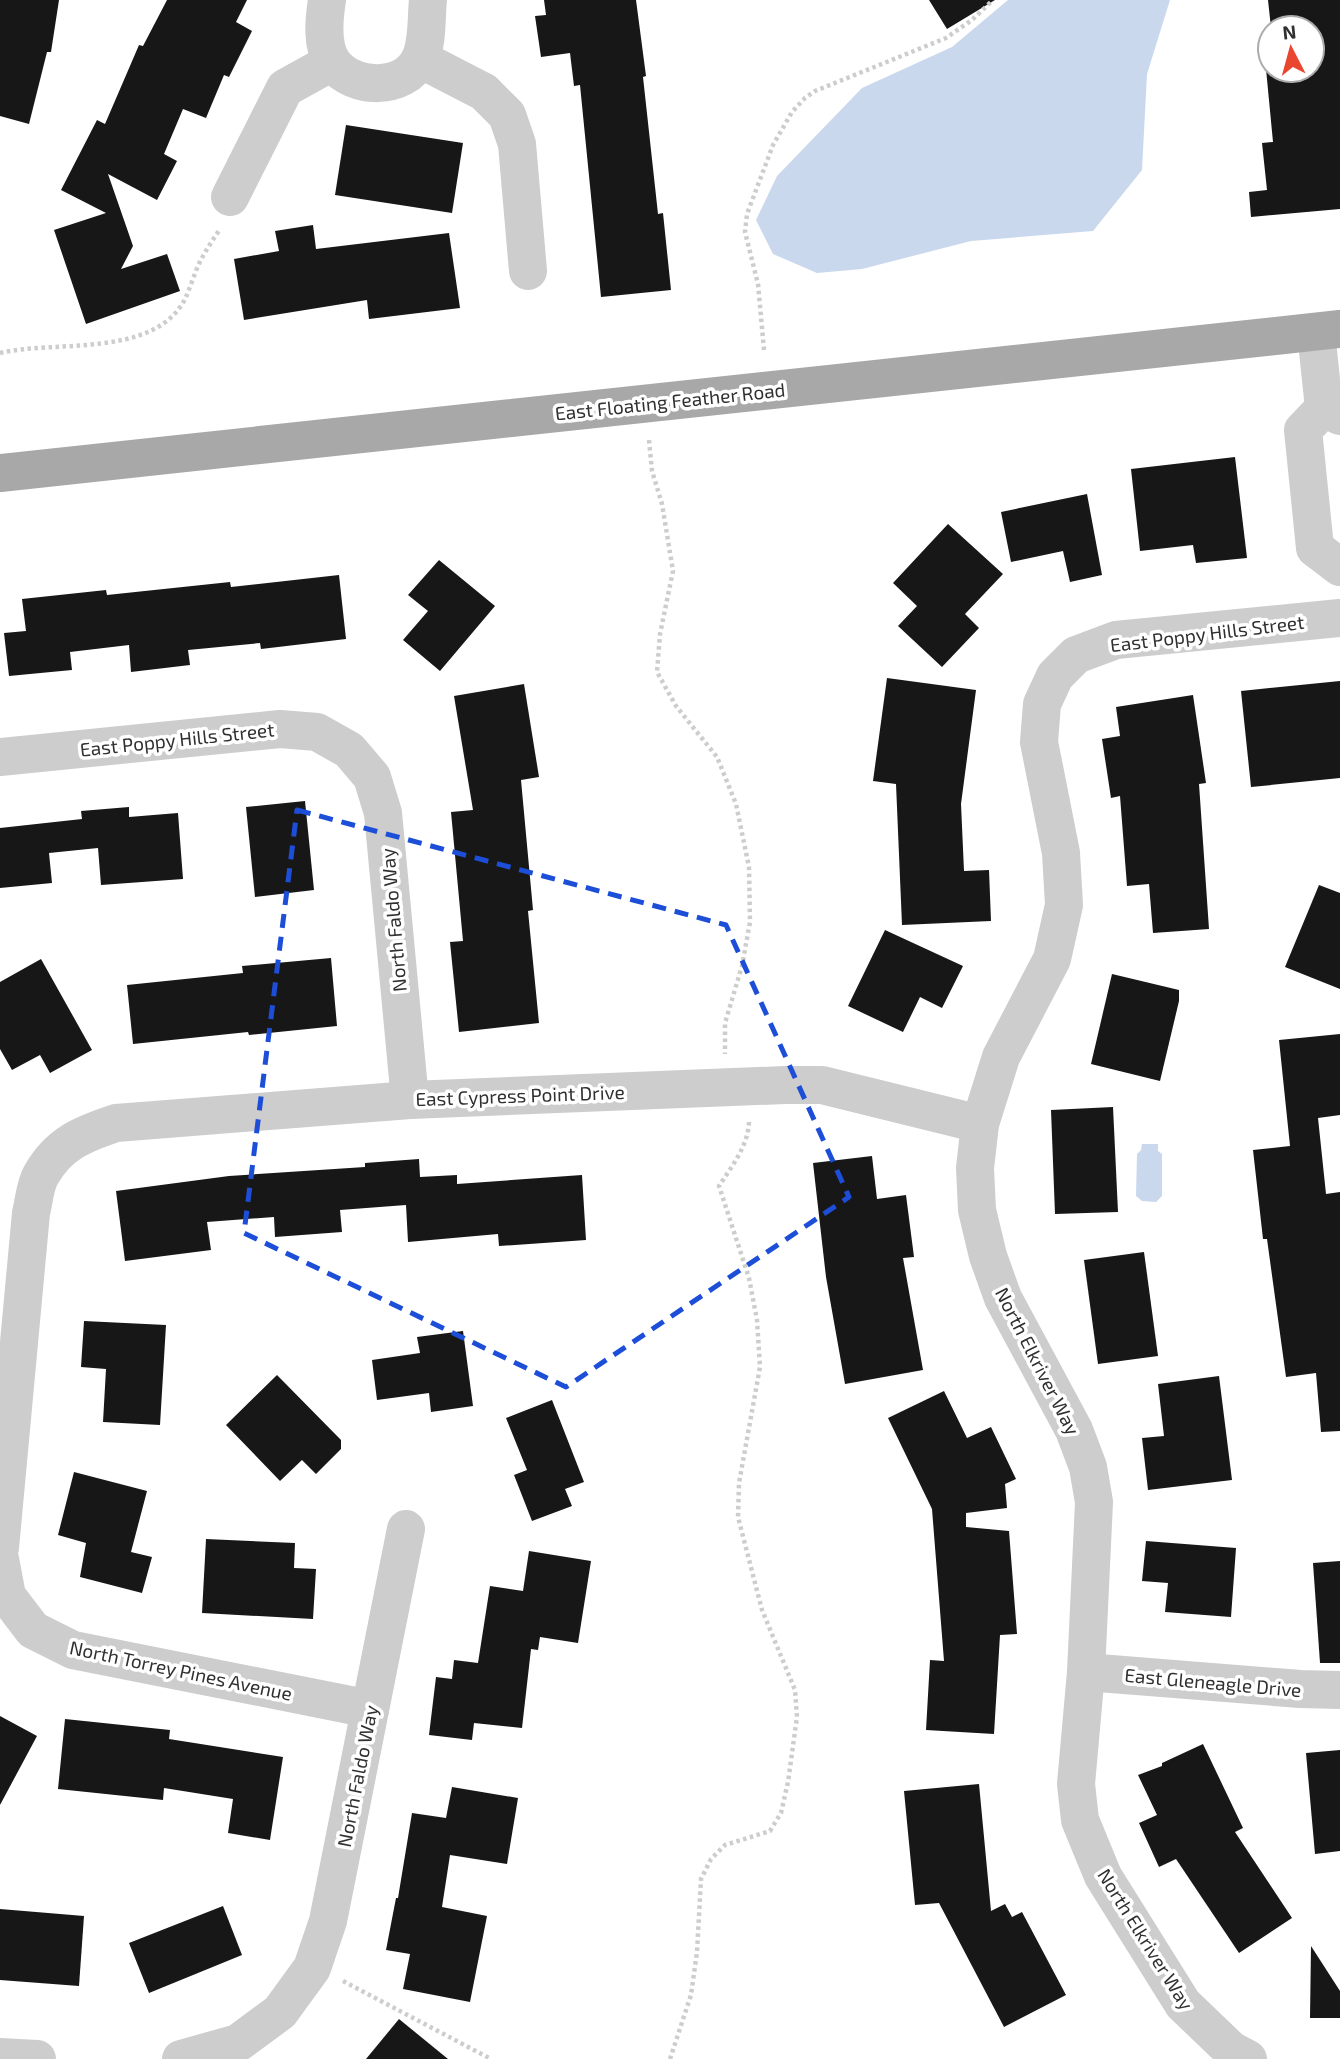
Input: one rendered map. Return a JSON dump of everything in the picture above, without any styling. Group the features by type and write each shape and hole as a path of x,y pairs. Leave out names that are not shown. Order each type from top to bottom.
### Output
{"main road":[{"name":"East Floating Feather Road","path":"0,473 1328,330"}],"street":[{"path":"327,0 323,30 332,62 351,79 374,84 394,80 410,71 420,59 428,0"},
{"path":"420,59 484,92 507,116 517,144 528,271"},
{"path":"226,212 285,88 332,62"},
{"path":"1328,330 1332,412 1303,429 1315,548 1340,567"},
{"name":"East Poppy Hills Street","path":"1076,655 1116,640 1340,618"},
{"name":"North Elkriver Way","path":"1076,655 1055,676 1042,704 1039,742 1061,853 1064,905 1052,959 1001,1057 980,1124 975,1168 977,1210 988,1256 1003,1298 1074,1430 1088,1467 1094,1502 1086,1672 1076,1784 1080,1820 1103,1876 1183,2004 1239,2055"},
{"name":"East Poppy Hills Street","path":"0,757 280,729 317,732 349,750"},
{"name":"North Faldo Way","path":"349,750 373,777 383,813 410,1100"},
{"name":"East Cypress Point Drive","path":"0,1548 31,1213 40,1177 62,1147 87,1132 116,1122 410,1100 785,1085 822,1086 980,1124"},
{"name":"North Faldo Way","path":"181,2059 238,2043 280,2012 312,1968 328,1921 406,1529"},
{"name":"North Torrey Pines Avenue","path":"0,1559 7,1596 33,1630 73,1650 370,1709"},
{"name":"East Gleneagle Drive","path":"1086,1672 1340,1690"},
{"path":"0,2057 37,2059"}],"path":[{"path":"764,350 758,284 747,247 746,223 763,168 792,112 816,91 946,38 972,20 993,0"},
{"path":"0,353 126,339 151,332 170,318 183,301 226,212"},
{"path":"649,440 652,471 662,504 673,570 660,634 657,672 676,706 717,757 736,804 749,867 750,922 742,967 725,1023 725,1055"},
{"path":"670,2059 691,1995 698,1952 701,1879 711,1859 725,1845 769,1831 781,1813 797,1717 795,1689 762,1609 738,1517 739,1483 760,1367 757,1320 749,1278 719,1186 748,1134 749,1111"},
{"path":"342,1981 491,2059"}],"highlighted area":[{"path":"297,810 726,925 849,1197 566,1387 244,1233"}],"water":[{"path":"1008,0 1170,0 1147,74 1142,170 1093,231 971,241 862,269 817,273 773,254 756,220 777,176 862,88 952,47"},
{"path":"1142,1144 1158,1144 1158,1151 1162,1154 1162,1196 1156,1202 1142,1201 1136,1196 1137,1154"}],"building":[{"path":"0,0 59,0 51,52 47,52 29,124 0,116"},
{"path":"167,0 247,0 236,22 252,31 229,77 224,75 206,118 183,109 164,154 177,161 157,200 108,174 133,246 121,269 167,254 180,291 86,324 54,230 106,213 61,190 97,120 105,124 139,45 143,46"},
{"path":"544,0 636,0 646,76 643,77 658,214 663,213 671,290 601,297 580,85 574,86 570,53 541,57 535,16 546,15"},
{"path":"929,0 995,0 947,29"},
{"path":"1268,0 1340,0 1340,209 1251,217 1249,192 1267,190 1262,143 1273,142 1267,84 1326,84 1326,14 1270,14"},
{"path":"346,125 463,143 452,213 335,195"},
{"path":"313,225 316,249 449,233 460,308 369,319 367,300 244,320 234,259 279,251 275,231"},
{"path":"1235,457 1247,558 1196,563 1193,545 1140,551 1131,469"},
{"path":"1087,494 1102,575 1070,582 1063,551 1011,562 1001,512"},
{"path":"948,524 1003,574 965,614 979,628 942,667 898,626 917,606 893,583"},
{"path":"439,560 495,606 440,671 403,640 428,611 408,595"},
{"path":"339,575 346,639 261,649 260,643 188,650 190,665 131,672 129,645 70,652 72,670 9,676 4,633 26,631 22,599 106,590 107,595 230,582 231,587"},
{"path":"887,678 976,690 961,804 964,871 989,870 991,921 902,925 896,784 873,781"},
{"path":"1340,681 1340,778 1251,787 1241,691"},
{"path":"524,684 539,777 521,780 533,910 528,911 539,1023 459,1032 450,942 463,941 451,812 473,810 454,696"},
{"path":"1193,695 1206,783 1199,784 1209,929 1153,933 1149,884 1127,886 1120,796 1111,798 1102,739 1120,736 1116,707"},
{"path":"305,801 314,890 255,897 246,807"},
{"path":"129,807 129,817 178,813 183,879 101,885 98,848 49,853 52,883 0,888 0,828 82,819 81,811"},
{"path":"1319,885 1340,893 1340,989 1285,967"},
{"path":"885,930 963,966 942,1008 920,997 903,1032 848,1006"},
{"path":"331,958 337,1026 133,1044 127,985 243,973 242,966"},
{"path":"41,959 92,1050 50,1073 40,1055 12,1070 0,1049 0,982"},
{"path":"1112,974 1179,990 1179,1001 1160,1081 1091,1064"},
{"path":"1340,1034 1340,1115 1318,1118 1326,1194 1340,1192 1340,1431 1321,1432 1316,1373 1286,1377 1267,1239 1263,1239 1253,1150 1290,1146 1279,1040"},
{"path":"1113,1107 1118,1212 1055,1214 1051,1110"},
{"path":"872,1156 877,1199 906,1195 914,1257 903,1258 923,1370 845,1384 826,1277 813,1163"},
{"path":"419,1159 420,1177 457,1175 457,1184 582,1175 586,1240 499,1246 498,1234 408,1242 406,1205 340,1210 342,1232 275,1237 274,1217 207,1222 211,1250 125,1261 116,1191 229,1176 365,1167 365,1163"},
{"path":"1144,1252 1158,1356 1098,1364 1084,1260"},
{"path":"84,1321 166,1325 160,1425 103,1422 106,1369 81,1367"},
{"path":"463,1331 473,1406 431,1412 429,1393 377,1400 372,1360 420,1353 417,1337"},
{"path":"277,1375 341,1440 341,1449 316,1474 302,1460 280,1481 226,1425"},
{"path":"1219,1376 1232,1480 1148,1490 1142,1438 1164,1436 1158,1384"},
{"path":"944,1391 967,1438 991,1427 1016,1479 1005,1484 1007,1508 966,1513 966,1527 1009,1531 1017,1634 1000,1635 994,1734 926,1730 930,1660 944,1661 932,1509 888,1418"},
{"path":"552,1400 584,1482 565,1489 572,1506 532,1521 514,1475 527,1470 506,1418"},
{"path":"74,1472 147,1491 131,1552 152,1557 142,1593 80,1577 86,1543 58,1535"},
{"path":"206,1539 295,1543 294,1568 316,1569 313,1619 202,1613"},
{"path":"1146,1541 1236,1548 1231,1617 1165,1612 1168,1583 1142,1581"},
{"path":"529,1551 591,1561 578,1643 540,1637 538,1650 531,1649 522,1728 474,1723 472,1740 429,1735 436,1677 452,1679 454,1660 478,1663 490,1586 523,1591"},
{"path":"1340,1561 1340,1663 1320,1663 1313,1563"},
{"path":"0,1716 37,1736 0,1805"},
{"path":"65,1719 170,1730 169,1739 283,1757 270,1840 228,1833 233,1799 164,1788 163,1800 58,1789"},
{"path":"1203,1744 1243,1828 1235,1832 1292,1918 1239,1953 1176,1859 1159,1867 1139,1823 1157,1815 1138,1775 1162,1766 1162,1763"},
{"path":"1340,1750 1340,1851 1315,1854 1306,1753"},
{"path":"979,1784 991,1911 1005,1904 1012,1917 1022,1912 1066,1995 1004,2027 939,1903 915,1905 904,1791"},
{"path":"452,1787 518,1798 507,1864 450,1855 442,1907 487,1916 470,2002 403,1989 410,1954 386,1950 412,1813 446,1818"},
{"path":"223,1906 242,1955 149,1993 129,1943"},
{"path":"0,1909 84,1916 79,1986 0,1980"},
{"path":"1311,1946 1340,1991 1340,2018 1310,2018"},
{"path":"399,2019 448,2059 366,2059"}]}
